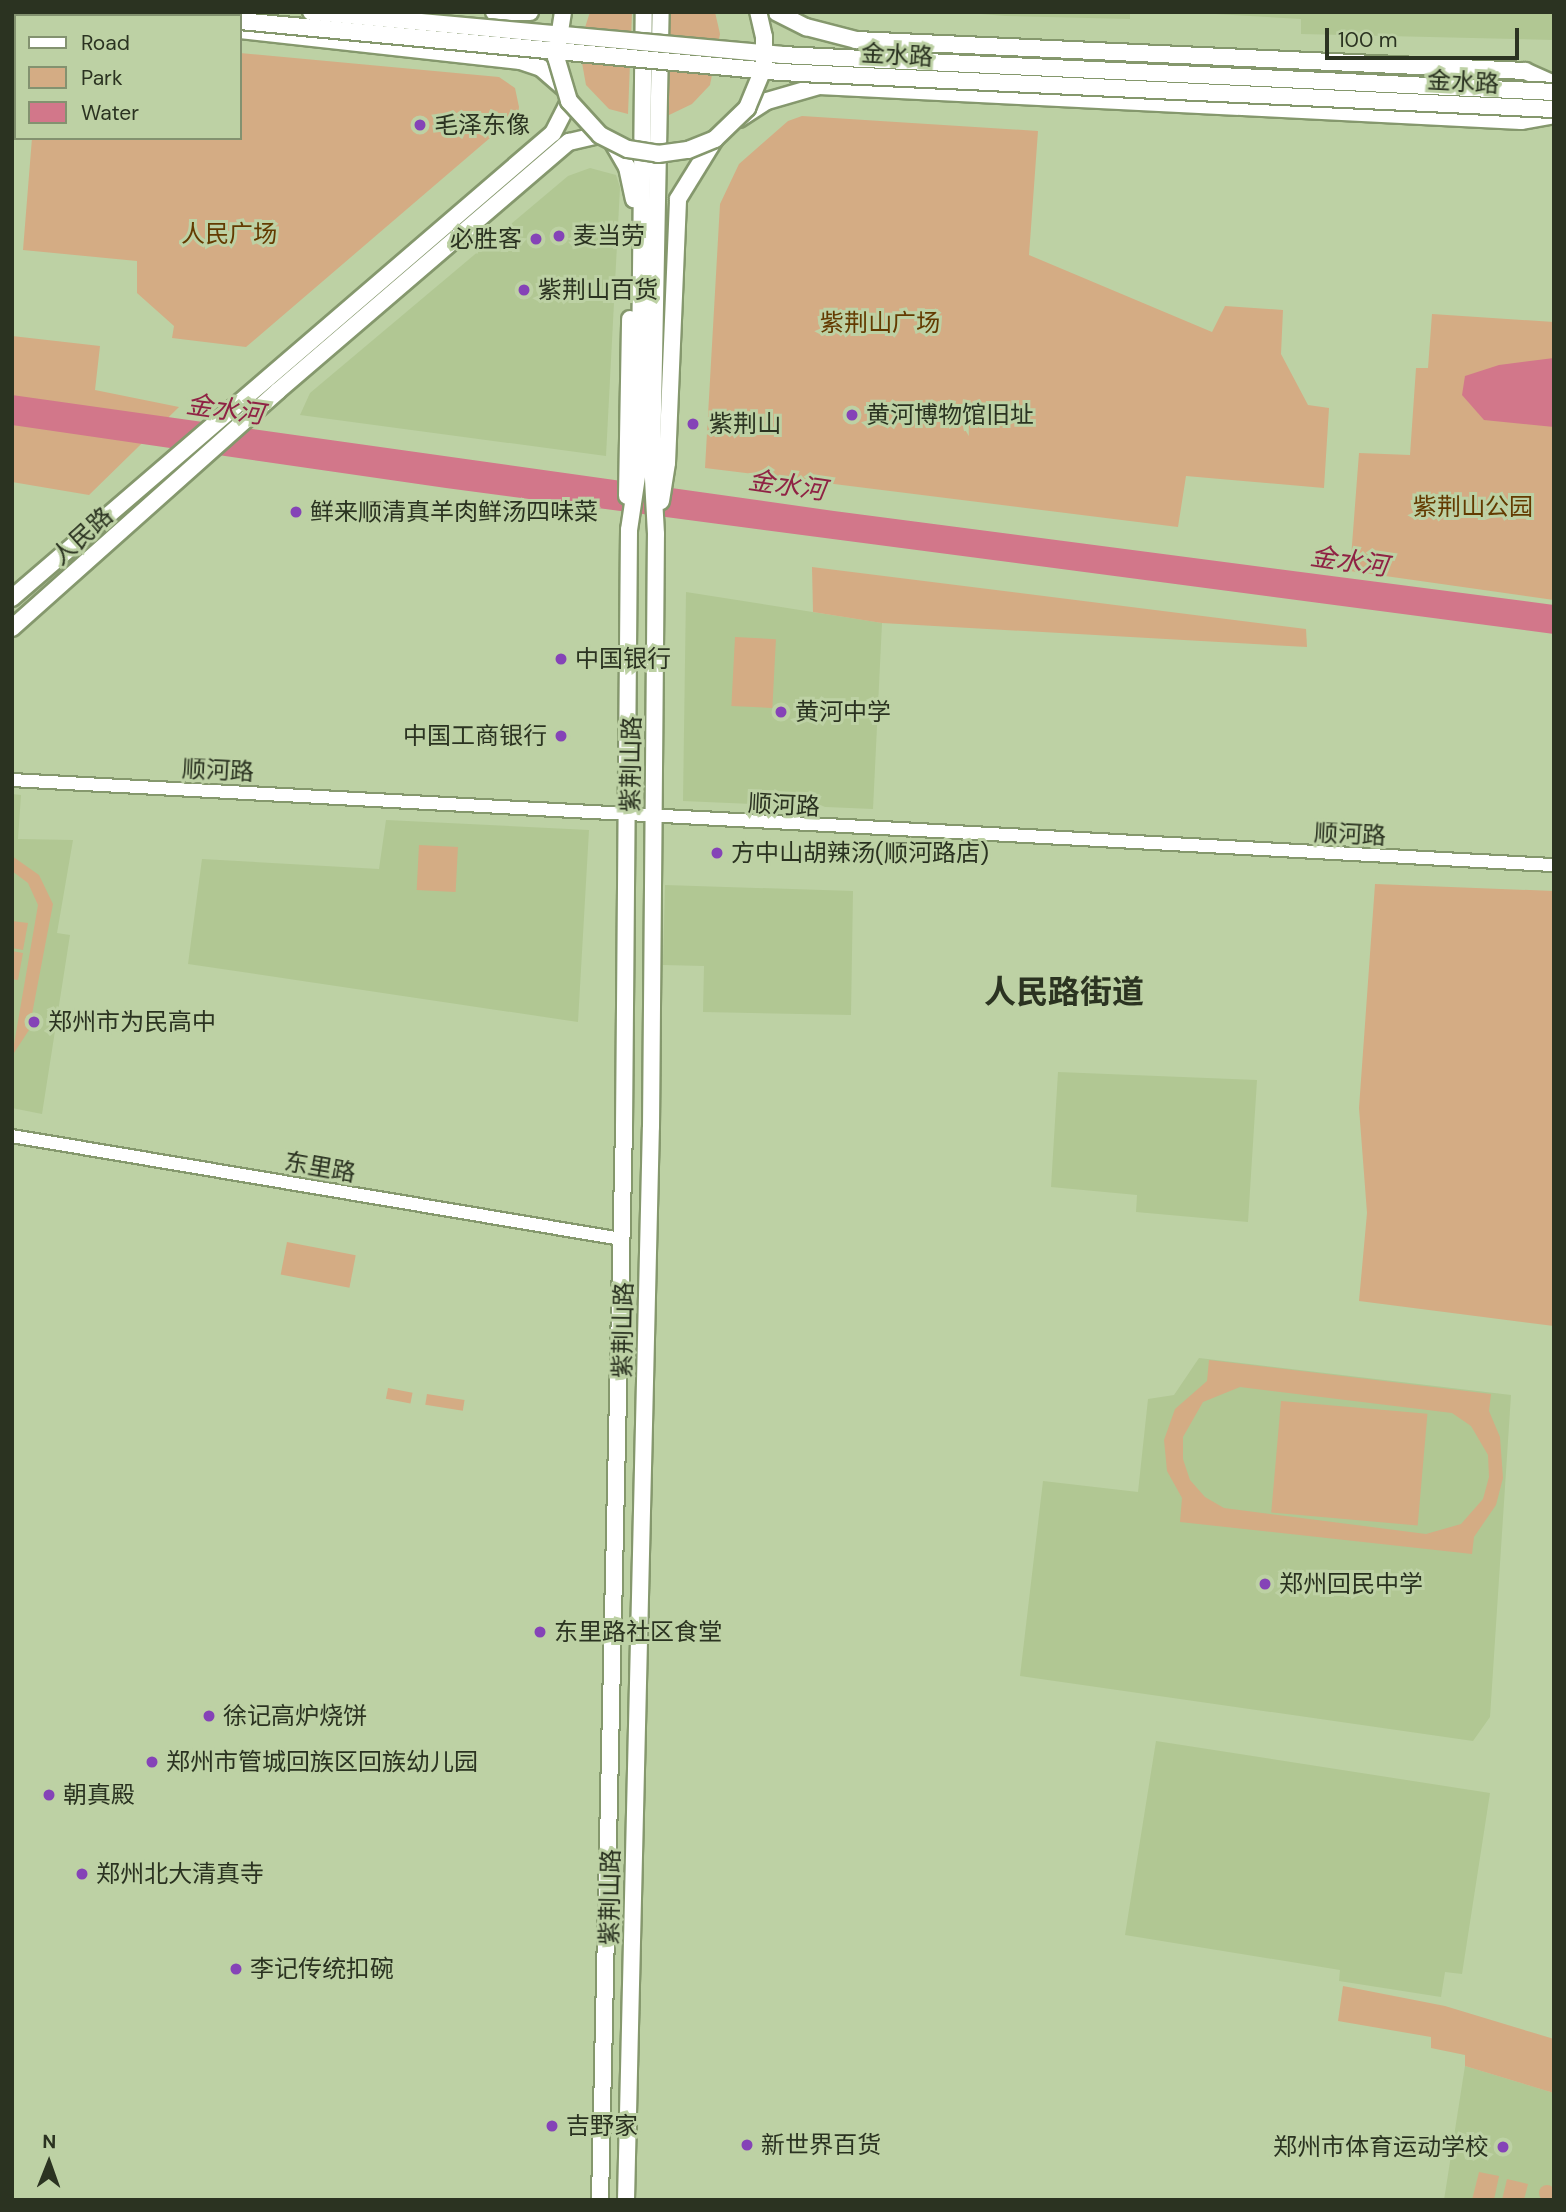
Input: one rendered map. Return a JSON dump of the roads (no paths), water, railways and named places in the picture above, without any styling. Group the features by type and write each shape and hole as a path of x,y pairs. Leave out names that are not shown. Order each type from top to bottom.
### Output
{"main road":[{"name":"金水路","path":"311,12 781,55 1554,92"},
{"path":"494,12 530,12"},
{"path":"563,12 556,42 566,94"},
{"path":"644,12 646,461"},
{"path":"646,461 661,12"},
{"path":"738,120 755,95 764,66 764,37 758,12"},
{"path":"776,12 806,27 856,40 1525,71 1554,83"},
{"name":"金水路","path":"242,21 780,72 1554,109"},
{"path":"242,30 520,61 541,68 566,94 607,139 627,166 633,190 630,327 646,461"},
{"path":"607,139 658,154 688,150 715,139 767,101 820,86 1521,121 1554,115"},
{"name":"人民路","path":"12,598 155,472 553,132 566,94"},
{"name":"人民路","path":"12,628 569,142 607,139"},
{"path":"646,461 671,329 678,199 715,139"},
{"name":"紫荆山路","path":"600,2200 621,1239 629,530 646,461"},
{"name":"紫荆山路","path":"626,2200 651,1127 656,534 646,461"}],"street":[{"name":"顺河路","path":"12,780 626,817 1554,865"},
{"name":"东里路","path":"12,1136 621,1239"}],"water":[{"path":"1554,358 1554,427 1484,420 1462,395 1465,376 1499,365"},
{"path":"12,395 834,511 1554,605 1554,634 446,488 12,425"}],"place":[{"name":"毛泽东像","path":"420,125"},
{"name":"麦当劳","path":"559,236"},
{"name":"必胜客","path":"536,239"},
{"name":"紫荆山百货","path":"524,290"},
{"name":"黄河博物馆旧址","path":"852,415"},
{"name":"紫荆山","path":"693,424"},
{"name":"鲜来顺清真羊肉鲜汤四味菜","path":"296,512"},
{"name":"中国银行","path":"561,659"},
{"name":"黄河中学","path":"781,712"},
{"name":"中国工商银行","path":"561,736"},
{"name":"方中山胡辣汤(顺河路店)","path":"717,853"},
{"name":"郑州市为民高中","path":"34,1022"},
{"name":"郑州回民中学","path":"1265,1584"},
{"name":"东里路社区食堂","path":"540,1632"},
{"name":"徐记高炉烧饼","path":"209,1716"},
{"name":"郑州市管城回族区回族幼儿园","path":"152,1762"},
{"name":"朝真殿","path":"49,1795"},
{"name":"郑州北大清真寺","path":"82,1874"},
{"name":"李记传统扣碗","path":"236,1969"},
{"name":"吉野家","path":"552,2126"},
{"name":"新世界百货","path":"747,2145"},
{"name":"郑州市体育运动学校","path":"1503,2147"}],"district":[{"name":"人民路街道","path":"1064,992"}],"park label":[{"name":"人民广场","path":"229,234"},
{"name":"紫荆山广场","path":"880,323"},
{"name":"紫荆山公园","path":"1473,507"}],"water label":[{"name":"金水河","path":"225,410"},
{"name":"金水河","path":"787,486"},
{"name":"金水河","path":"1349,562"}]}
